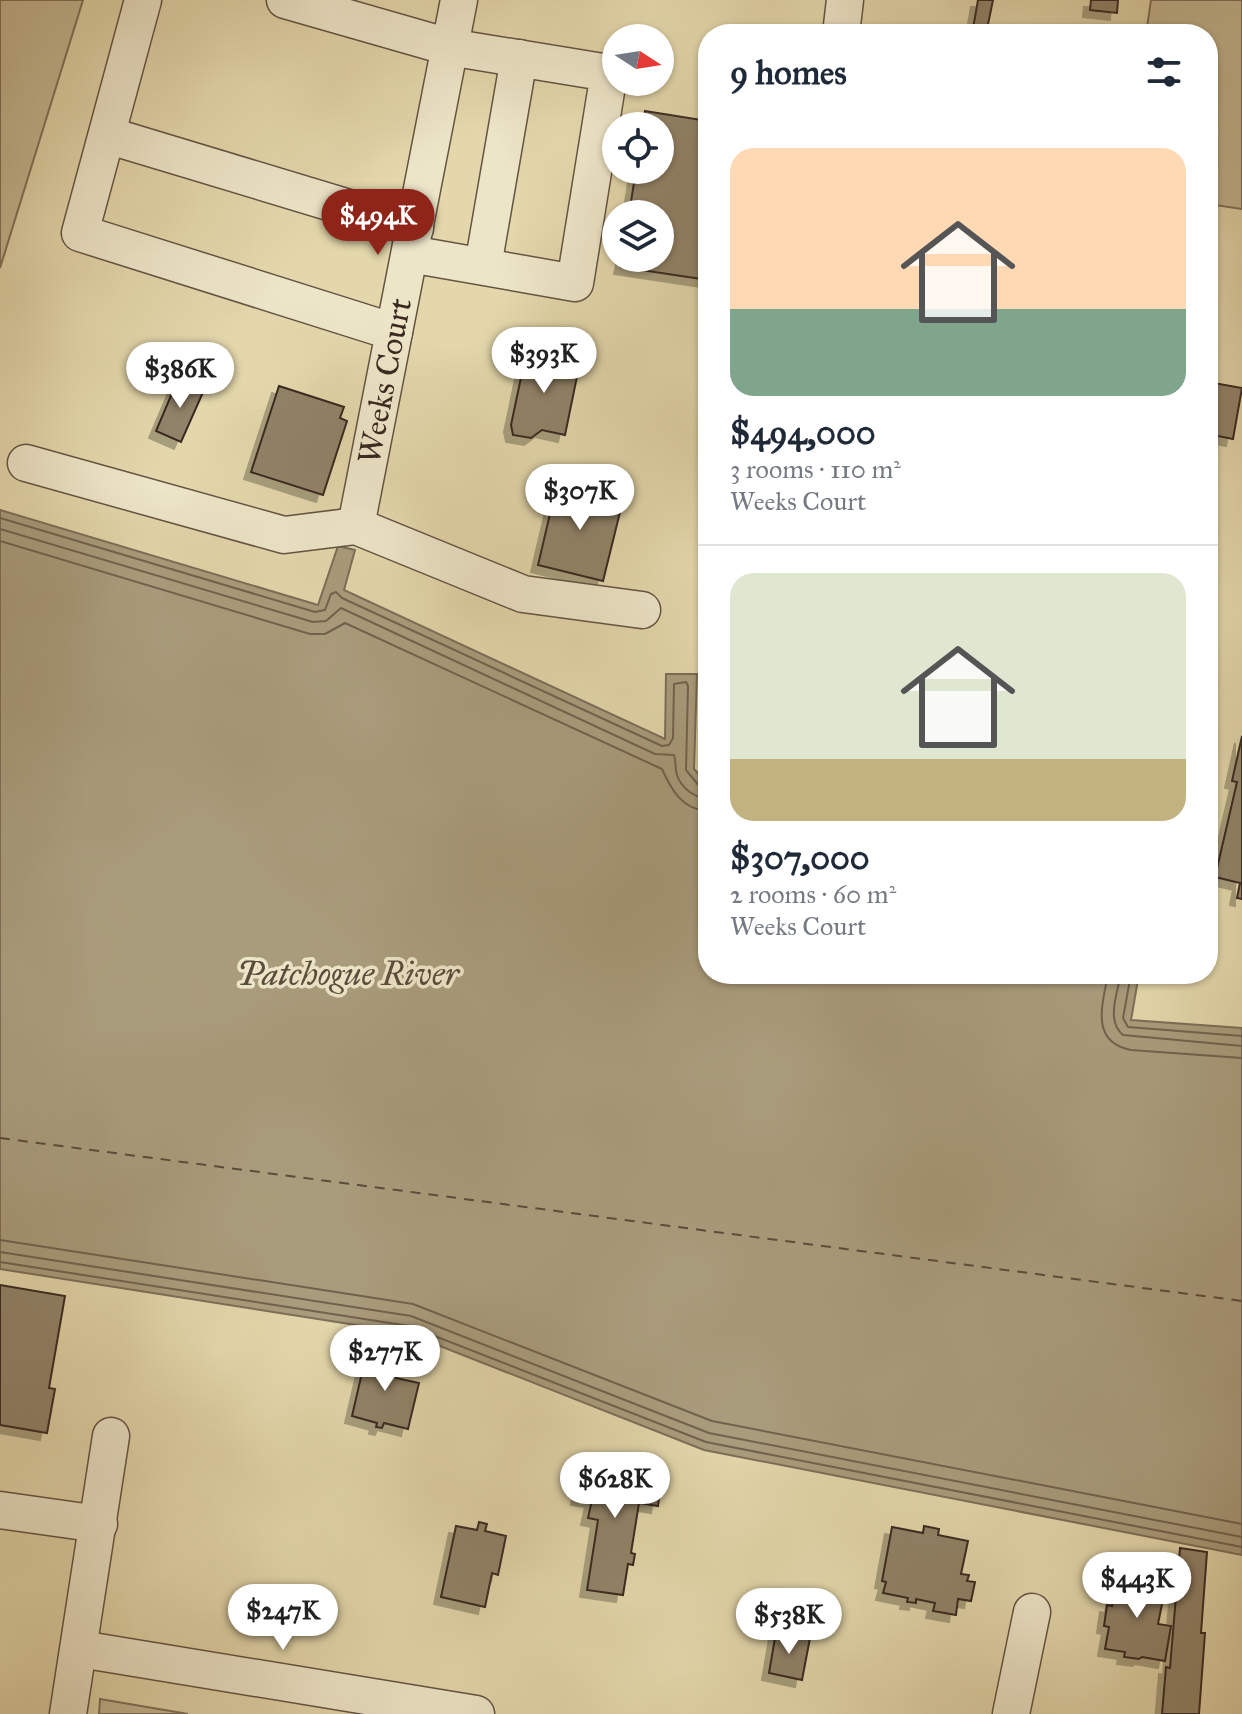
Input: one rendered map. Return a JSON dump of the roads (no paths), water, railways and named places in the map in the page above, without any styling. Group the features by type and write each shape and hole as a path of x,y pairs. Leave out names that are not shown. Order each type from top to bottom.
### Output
{"street":[{"path":"143,0 80,233 394,332"},
{"path":"107,135 483,266 575,283 609,73 449,47 378,13 285,0"},
{"name":"Weeks Court","path":"356,526 459,0"},
{"path":"842,24 845,0"},
{"path":"483,266 519,58"},
{"path":"26,463 284,535 356,526 523,594 642,610"},
{"path":"68,1714 111,1436"},
{"path":"0,1510 99,1524"},
{"path":"1011,1714 1032,1612"},
{"path":"80,1649 476,1714"}],"water":[{"name":"Patchogue River","path":"0,510 318,605 338,546 355,550 344,590 665,739 666,674 697,674 694,769 698,773 698,984 1137,984 1131,1020 1242,1028 1242,1555 704,1450 407,1333 0,1269"}]}
